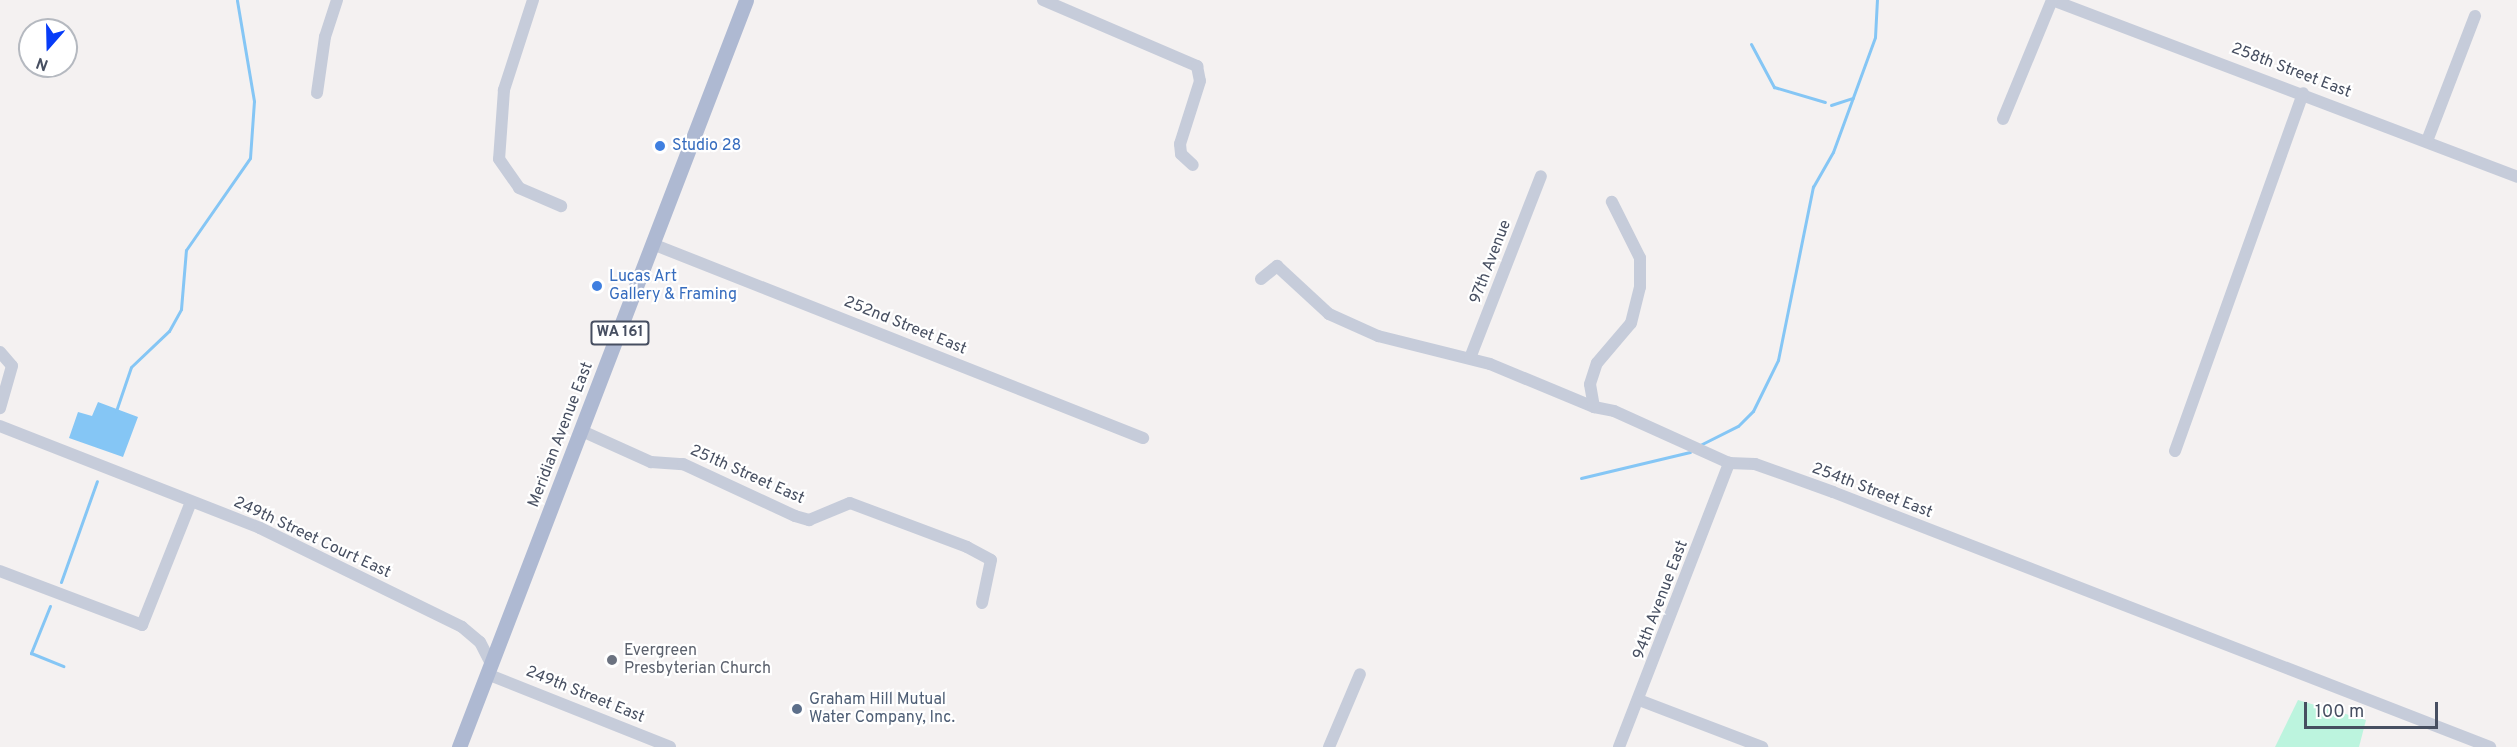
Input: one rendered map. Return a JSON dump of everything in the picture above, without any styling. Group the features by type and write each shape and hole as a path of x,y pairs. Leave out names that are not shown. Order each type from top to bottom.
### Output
{"main road":[{"name":"Meridian Avenue East","path":"459,747 655,245 746,0"}],"street":[{"path":"317,93 337,0"},
{"path":"533,0 504,90 497,128 499,159 519,188 561,206"},
{"path":"1043,0 1178,54 1200,71 1180,144 1181,154 1193,165"},
{"path":"2003,119 2052,0"},
{"name":"258th Street East","path":"2052,0 2303,93 2517,177"},
{"path":"2427,141 2475,16"},
{"path":"2175,451 2253,219 2303,93"},
{"name":"97th Avenue","path":"1470,358 1541,176"},
{"path":"1594,407 1590,384 1597,363 1631,323 1640,287 1640,258 1612,202"},
{"name":"252nd Street East","path":"655,245 1143,438"},
{"name":"254th Street East","path":"1261,279 1277,266 1336,319 1387,339 1470,358 1594,407 1614,411 1729,463 1755,464 1833,492 2490,747"},
{"path":"0,408 12,370 4,354"},
{"name":"249th Street Court East","path":"0,426 260,528 451,622 480,642 489,669"},
{"name":"251th Street East","path":"582,431 651,462 683,464 795,516 809,520 850,503 967,547 991,560 982,603"},
{"name":"94th Avenue East","path":"1619,747 1729,463"},
{"path":"0,571 142,625 191,502"},
{"name":"249th Street East","path":"489,669 670,747"},
{"path":"1329,747 1360,674"},
{"path":"1639,700 1762,747"}],"green space":[{"path":"2298,700 2366,720 2359,747 2275,747"}],"water":[{"path":"98,402 138,417 123,457 69,438 78,412 92,416"}],"waterway":[{"path":"116,411 131,367 169,331 181,309 186,250 250,158 254,101 237,0"},
{"path":"1700,445 1738,426 1753,411 1778,360 1813,187 1833,152 1875,37 1877,0"},
{"path":"1751,44 1774,87 1825,102"},
{"path":"1831,105 1853,98"},
{"path":"1581,478 1690,452"},
{"path":"61,582 97,481"},
{"path":"50,606 31,653 63,666"}],"place":[{"name":"Studio 28","path":"660,146"},
{"name":"Lucas Art Gallery & Framing","path":"597,286"},
{"name":"Evergreen Presbyterian Church","path":"612,660"},
{"name":"Graham Hill Mutual Water Company, Inc.","path":"797,709"}]}
